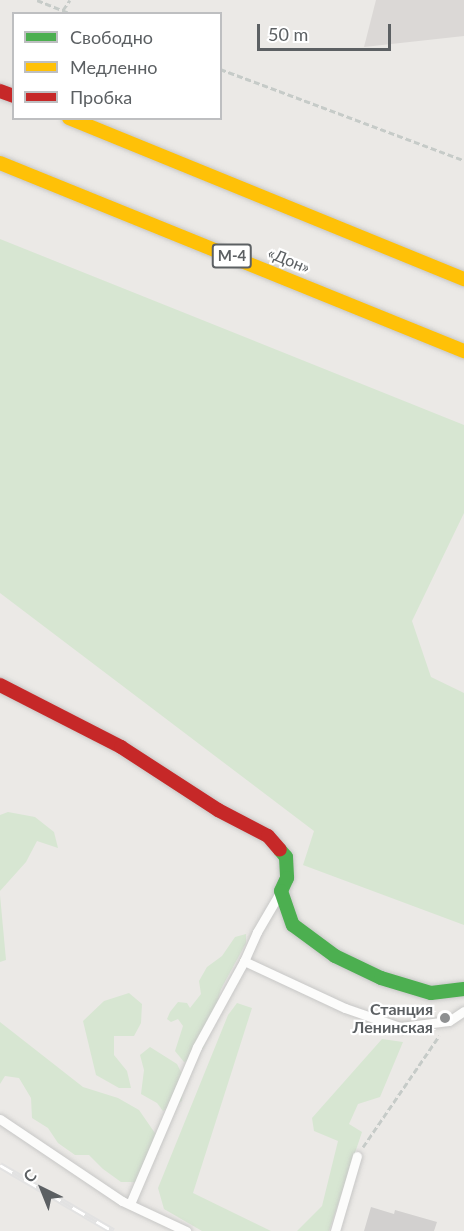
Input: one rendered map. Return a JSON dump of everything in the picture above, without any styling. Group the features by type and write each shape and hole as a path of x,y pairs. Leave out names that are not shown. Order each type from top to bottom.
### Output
{"main road":[{"path":"74,120 464,279"},
{"name":"«Дон»","path":"0,163 464,351"},
{"path":"0,685 121,747 218,810 268,836 286,858 287,878 281,891 293,925 335,956 381,978 431,993 464,989"}],"lane":[{"path":"130,1204 197,1047 281,891"},
{"path":"244,961 345,1008 400,1027 449,1021 464,1011"},
{"path":"0,1119 130,1204 186,1231"},
{"path":"335,1231 357,1155"}],"path":[{"path":"37,0 67,12"},
{"path":"63,10 70,0"},
{"path":"222,70 464,160"},
{"path":"357,1155 449,1021"}],"shaded area":[{"path":"376,0 464,0 464,36 364,47"}],"green space":[{"path":"0,239 464,425 464,513 412,621 431,677 464,693 464,925 303,865 314,831 0,593"},
{"path":"8,812 35,817 54,832 58,848 37,841 26,862 0,891 0,815"},
{"path":"0,895 6,960 0,962"},
{"path":"246,934 246,943 221,989 204,1047 195,1058 184,1062 175,1051 183,1026 178,1019 171,1022 167,1019 170,1012 178,1002 187,1003 190,1008 201,994 199,981 207,967 222,956 235,937"},
{"path":"129,993 142,1004 141,1023 134,1036 114,1036 114,1055 127,1071 131,1088 119,1088 96,1075 83,1021 104,1001"},
{"path":"237,1003 252,1008 193,1193 271,1231 202,1231 164,1209 158,1188 228,1015"},
{"path":"0,1022 83,1087 118,1098 139,1110 157,1136 151,1168 140,1182 121,1182 89,1155 75,1155 58,1143 48,1128 32,1118 31,1098 19,1078 5,1076 0,1084"},
{"path":"382,1039 403,1042 380,1097 358,1104 349,1124 362,1132 329,1231 297,1231 322,1206 338,1141 314,1131 312,1118"},
{"path":"150,1047 177,1064 183,1076 182,1101 163,1111 157,1103 141,1094 144,1070 140,1055"}],"building":[{"path":"371,1207 394,1214 395,1210 437,1222 434,1231 364,1231"}],"railway":[{"path":"0,1165 113,1231"}],"traffic: fast":[{"path":"280,850 286,857 287,878 281,891 293,925 335,956 381,978 431,993 464,989"}],"traffic: slow":[{"path":"74,120 464,279"},
{"path":"0,163 464,351"}],"traffic: jam":[{"path":"0,91 12,95"},
{"path":"0,685 121,747 218,810 268,836 280,850"}],"place":[{"name":"Станция Ленинская","path":"445,1018"}]}
